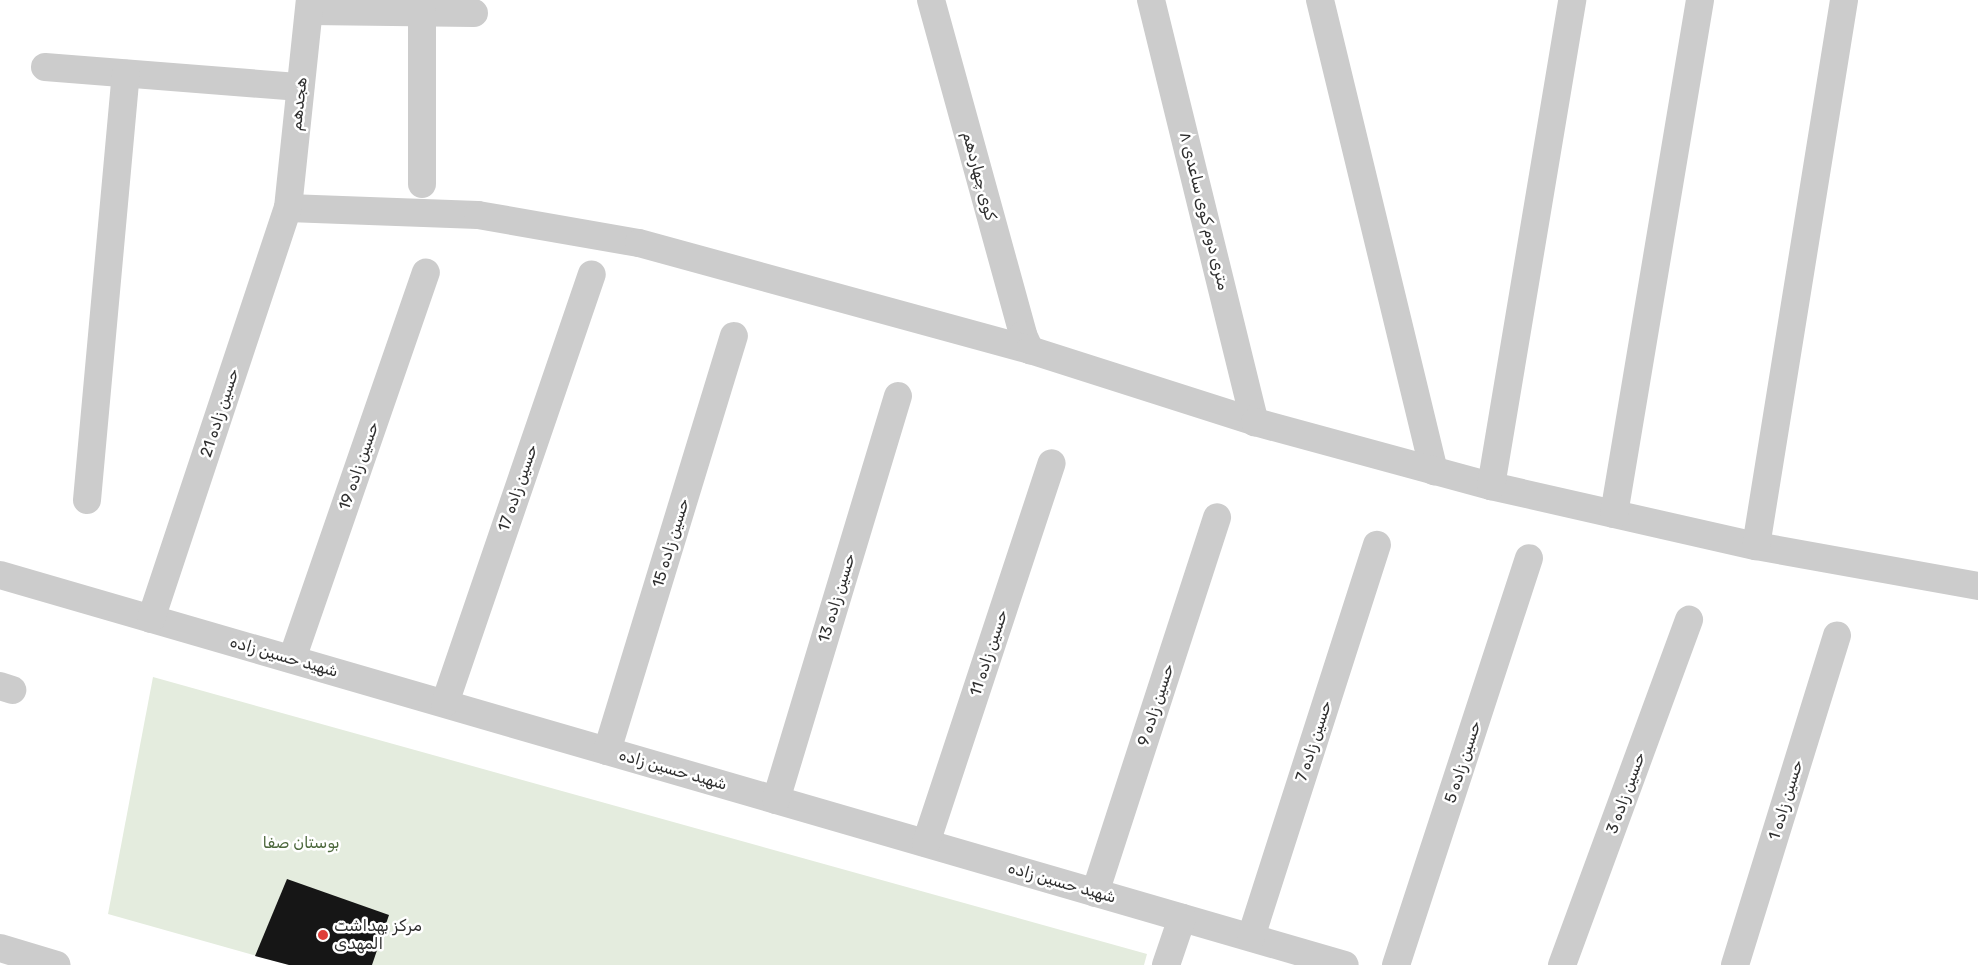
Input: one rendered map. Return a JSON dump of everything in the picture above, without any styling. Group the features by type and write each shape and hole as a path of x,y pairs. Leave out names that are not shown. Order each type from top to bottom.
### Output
{"street":[{"name":"کوی چهاردهم","path":"931,0 1021,325 1030,350"},
{"name":"۸ متری دوم کوی ساعدی","path":"1152,0 1256,422"},
{"path":"1320,0 1434,471"},
{"path":"1491,486 1572,0"},
{"path":"1614,514 1700,0"},
{"path":"1756,546 1844,0"},
{"path":"310,6 474,13"},
{"name":"هجدهم","path":"288,208 310,6"},
{"path":"422,12 422,184"},
{"path":"46,67 300,87"},
{"path":"87,500 126,74"},
{"path":"288,208 478,215 639,243 1030,350 1256,422 1491,486 1756,546 1978,586"},
{"name":"حسین زاده 21","path":"151,618 288,208"},
{"name":"حسین زاده 19","path":"292,659 426,273"},
{"name":"حسین زاده 17","path":"445,703 592,274"},
{"name":"حسین زاده 15","path":"607,751 734,336"},
{"name":"حسین زاده 13","path":"776,800 898,396"},
{"name":"حسین زاده 11","path":"926,843 1052,463"},
{"name":"حسین زاده 9","path":"1095,893 1217,516"},
{"name":"حسین زاده 7","path":"1251,937 1377,545"},
{"name":"حسین زاده 5","path":"1396,965 1529,558"},
{"name":"شهید حسین زاده","path":"0,575 1345,965"},
{"name":"حسین زاده 3","path":"1562,965 1688,620"},
{"name":"حسین زاده 1","path":"1735,965 1837,635"},
{"path":"1166,965 1182,918"},
{"path":"0,948 57,965"}],"green space":[{"name":"بوستان صفا","path":"153,677 1147,954 1144,965 289,965 108,914"}],"building":[{"name":"مرکز بهداشت المهدی","path":"287,879 389,915 372,965 289,965 255,956"}],"place":[{"name":"مرکز بهداشت المهدی","path":"323,935"}]}
